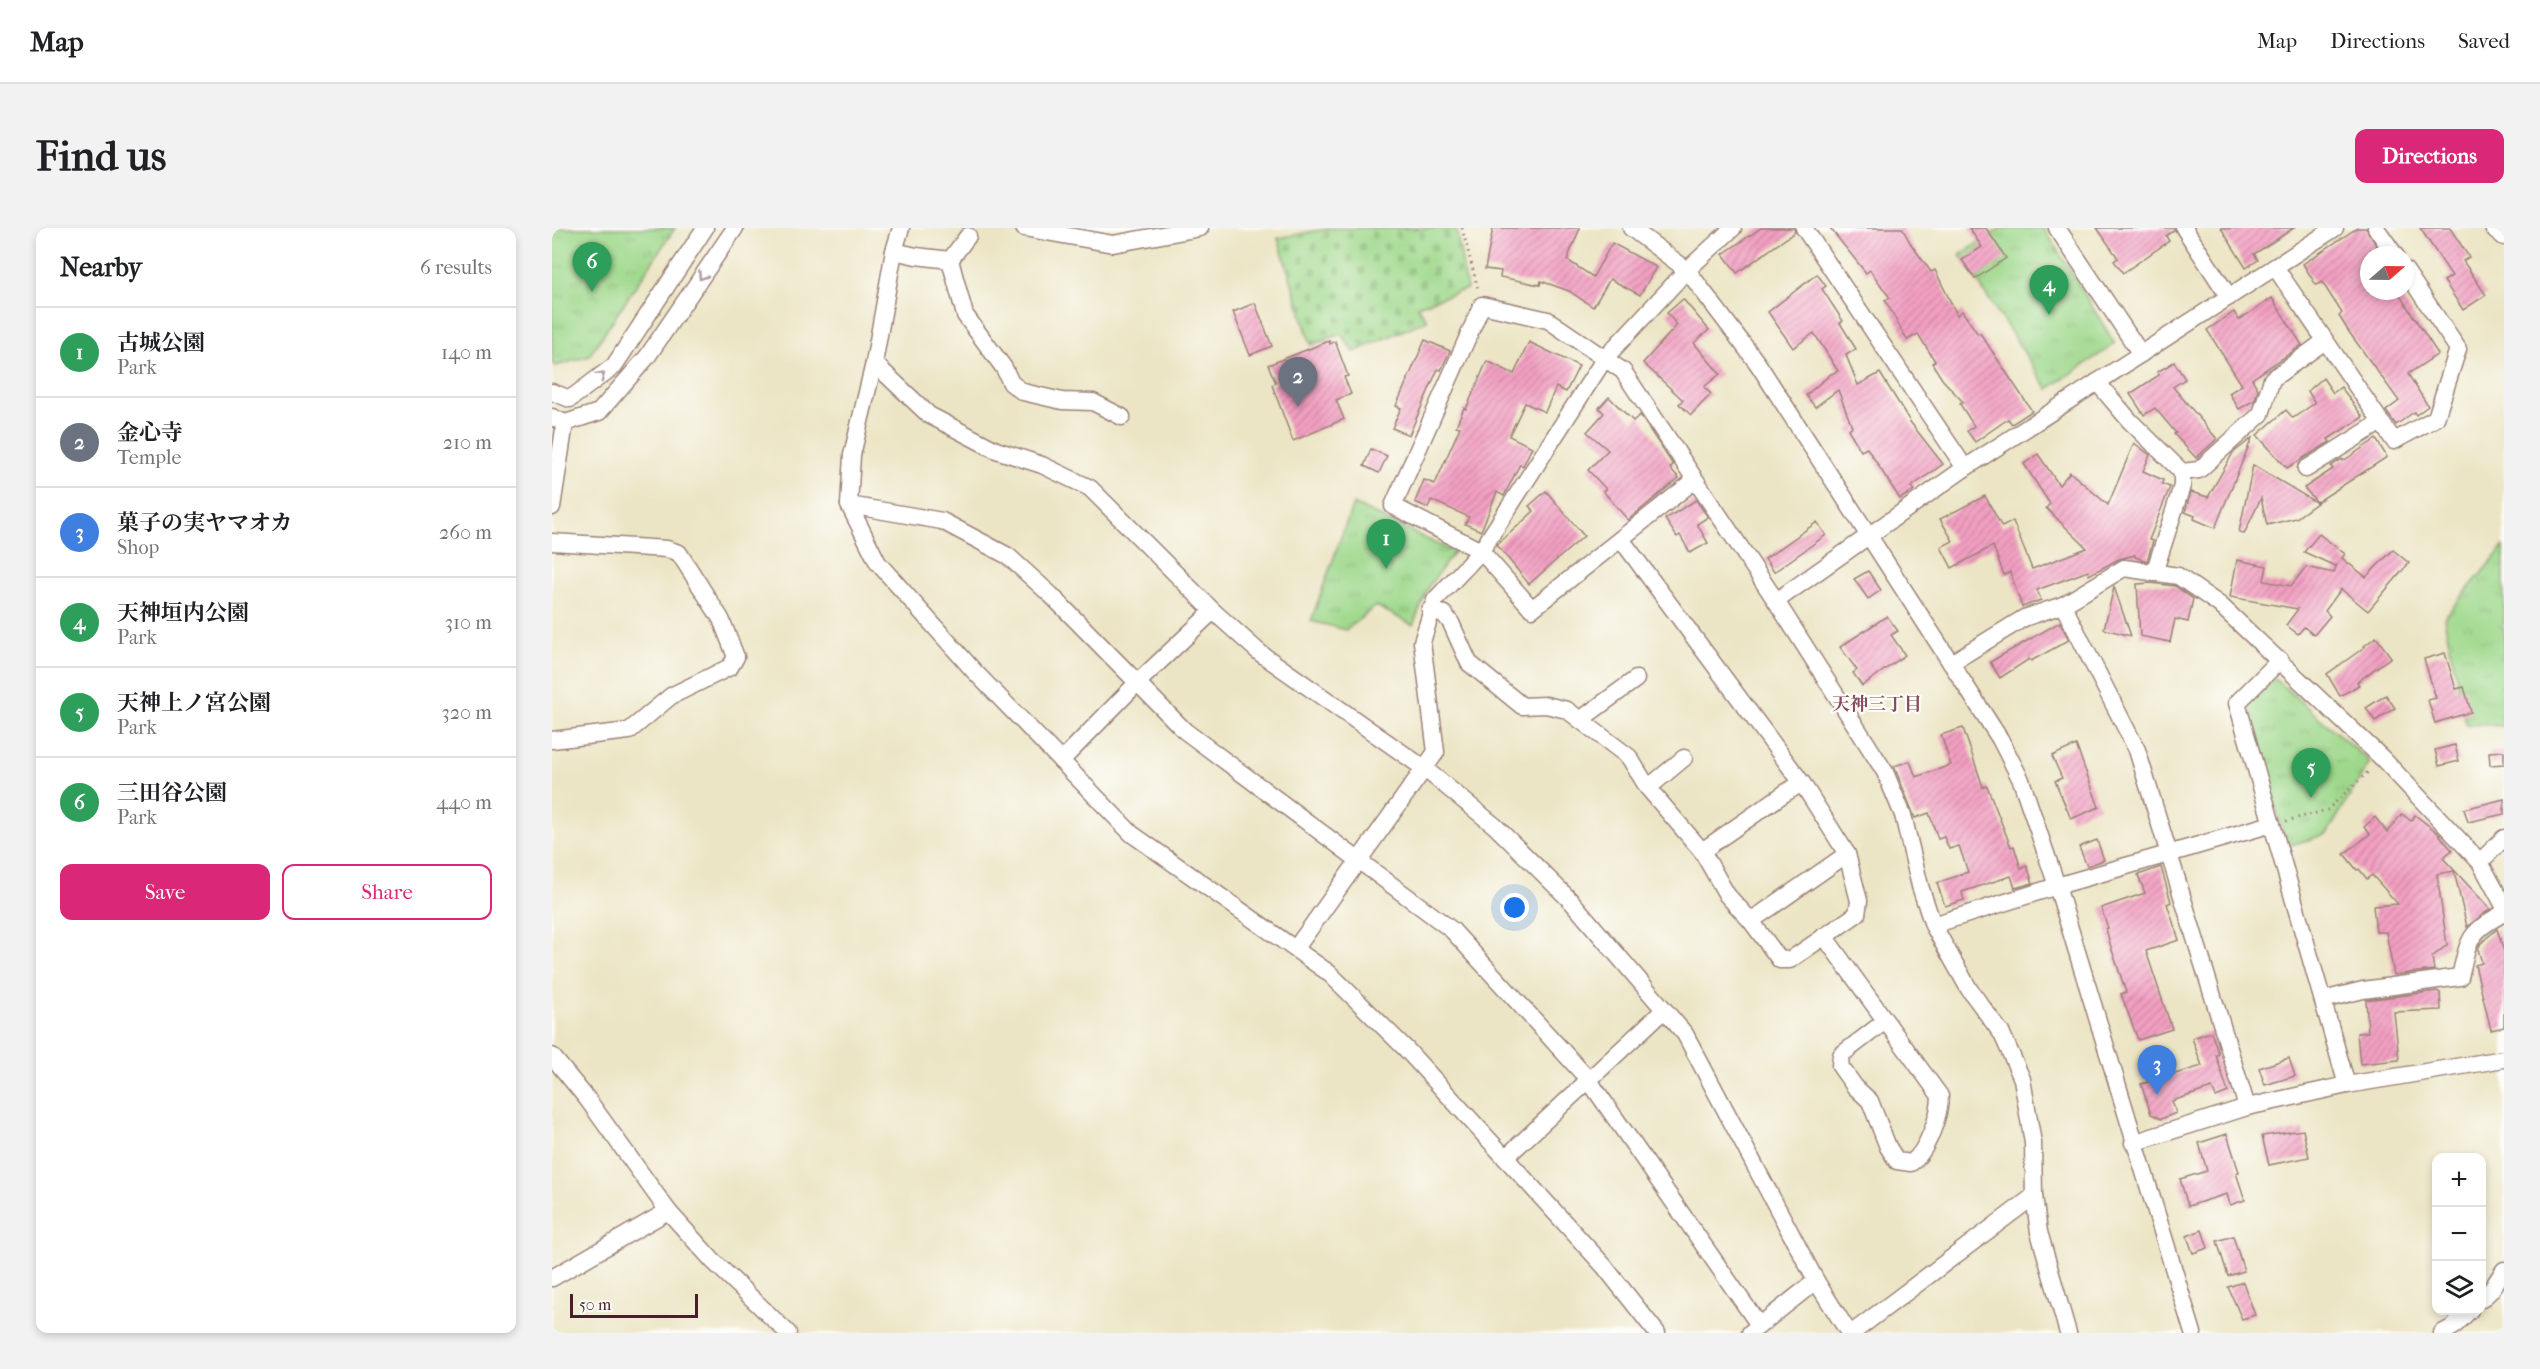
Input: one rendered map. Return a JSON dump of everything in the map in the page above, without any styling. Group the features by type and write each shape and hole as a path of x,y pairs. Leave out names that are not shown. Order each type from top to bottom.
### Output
{"street":[{"path":"552,392 570,399 614,366 705,228"},
{"path":"552,507 558,420 599,412 640,365 735,228"},
{"path":"901,228 894,251 874,363 852,454 849,505 878,563 974,671 1132,834 1329,973 1397,1040 1604,1266 1657,1333"},
{"path":"1024,228 1113,244 1200,228"},
{"path":"1631,228 1687,270 1758,364 2000,739 2021,780 2057,886 2133,1143 2193,1333"},
{"path":"1296,948 1436,752 1422,642 1430,610 1448,584 1481,551 1605,358 1687,270 1733,228"},
{"path":"1804,228 1965,468"},
{"path":"2057,228 2141,354"},
{"path":"2184,228 2229,297"},
{"path":"2376,228 2389,246"},
{"path":"2493,228 2504,237"},
{"path":"1776,601 1965,468 2275,267 2324,231"},
{"path":"950,260 968,236"},
{"path":"894,251 950,260"},
{"path":"950,260 964,315 1004,368 1011,383 1023,392 1062,400 1093,402 1122,417"},
{"path":"2275,267 2394,441 2436,418 2458,349 2414,283"},
{"path":"1695,480 1532,609 1481,551 1393,506 1482,305 1548,320 1623,371 1776,601 1885,772 1903,815 1920,886 1933,925 1969,989 2002,1034 2022,1079 2032,1143 2034,1196 2039,1232 2068,1333"},
{"path":"2182,472 2199,470 2261,414 2272,379 2325,341"},
{"path":"874,363 929,415 996,450 1042,465 1090,488 1213,611 1260,653 1425,769 1495,826 1572,902 1685,1034 1816,1281 1850,1333 2034,1196"},
{"path":"2097,382 2130,421 2182,472 2182,486 2154,573"},
{"path":"2306,470 2381,422"},
{"path":"849,505 942,521 1008,556 1051,595 1185,731 1452,930 1587,1079 1755,1329 1816,1281"},
{"path":"1430,610 1444,614 1451,623 1469,663 1522,706 1546,705 1567,710 1629,757 1648,788 1702,851 1727,895 1751,921 1780,960 1790,960 1857,914 1858,901 1847,854 1802,783 1621,539"},
{"path":"552,542 667,549 679,554 721,619 736,657 730,668 671,696 629,731 552,740"},
{"path":"1951,663 2024,618 2063,605 2124,568 2178,576 2220,605 2383,759 2480,862 2504,906"},
{"path":"2063,605 2137,750 2247,1107"},
{"path":"1061,760 1213,611"},
{"path":"2280,660 2237,703 2347,1085"},
{"path":"1580,720 1636,679"},
{"path":"1648,788 1684,758"},
{"path":"1702,851 1802,783"},
{"path":"1933,925 2057,886 2272,824"},
{"path":"2480,862 2504,838"},
{"path":"1751,921 1847,854"},
{"path":"2323,1000 2363,990 2460,977 2468,943 2474,934 2480,926 2504,913"},
{"path":"1824,936 1884,1022 1940,1096 1940,1106 1922,1156 1911,1163 1897,1161 1888,1147 1870,1101 1855,1087 1840,1066 1841,1055 1884,1022"},
{"path":"1505,1158 1587,1079 1664,1010"},
{"path":"552,1056 588,1100 668,1210 712,1260 788,1333"},
{"path":"2133,1143 2247,1107 2347,1085 2504,1059"},
{"path":"552,1278 668,1210"},
{"path":"2486,1294 2504,1270"},
{"path":"2442,1333 2453,1327 2466,1315"}],"path":[{"path":"1462,228 1482,305"},
{"path":"2272,824 2327,810 2383,759"}],"green space":[{"path":"552,228 675,228 589,356 556,366 552,363"},
{"path":"1331,228 1456,228 1467,289 1417,306 1427,320 1354,352 1341,334 1311,345 1278,238"},
{"path":"2001,228 2044,228 2115,344 2048,389 1960,255"},
{"path":"1353,504 1454,552 1429,586 1413,625 1376,606 1346,630 1311,621"},
{"path":"2504,546 2504,726 2466,724 2444,618"},
{"path":"2275,679 2370,762 2327,834 2287,846 2247,705"}],"building":[{"path":"1493,228 1580,228 1567,260 1593,277 1612,243 1656,267 1640,295 1610,279 1593,307 1569,291 1541,281 1540,285 1500,277 1501,271 1485,269"},
{"path":"1761,228 1794,228 1795,232 1737,273 1723,254"},
{"path":"1830,228 1902,228 1931,272 1935,270 1957,315 1962,311 1978,334 1980,333 2032,411 2012,424 2008,419 1975,442 1967,431 1974,426 1960,404 1963,402 1942,379 1932,363 1935,361 1918,334 1907,340 1885,300 1890,298 1870,270 1866,273"},
{"path":"1969,228 1986,228 2006,258 1975,279 1962,260 1982,247"},
{"path":"2097,228 2174,228 2174,230 2166,236 2169,241 2123,273 2114,261 2118,258"},
{"path":"2221,228 2294,228 2254,254 2258,260 2246,268"},
{"path":"2357,228 2366,228 2377,246 2360,246 2360,300 2403,300 2438,354 2408,374 2428,406 2416,415 2414,412 2396,425 2386,411 2399,401 2349,332 2339,316 2342,313 2322,282 2316,285 2303,264"},
{"path":"2420,228 2450,228 2469,257 2463,261 2486,295 2463,310 2444,281 2452,276"},
{"path":"1817,274 1826,286 1822,289 1843,321 1840,323 1856,349 1846,355 1858,385 1880,373 1911,423 1943,464 1911,487 1914,490 1900,499 1867,448 1861,451 1848,429 1852,427 1838,390 1815,407 1806,395 1838,371 1814,333 1793,348 1768,312"},
{"path":"2272,298 2302,345 2252,379 2258,389 2255,400 2239,409 2229,393 2242,385 2207,330 2234,312 2239,320"},
{"path":"1683,299 1709,330 1694,343 1720,374 1704,387 1711,394 1691,415 1679,404 1683,400 1643,363 1677,325 1667,313"},
{"path":"1255,303 1272,346 1250,355 1233,312"},
{"path":"1425,340 1450,351 1441,370 1438,369 1409,435 1392,428 1401,408 1396,406"},
{"path":"1329,341 1330,344 1335,341 1348,376 1344,377 1351,394 1336,400 1344,419 1293,441 1272,385 1276,383 1268,365"},
{"path":"1529,342 1579,366 1566,392 1556,387 1545,412 1525,403 1509,436 1532,447 1523,466 1520,464 1504,496 1497,492 1481,531 1465,524 1469,517 1431,500 1428,508 1415,502 1424,480 1435,484 1460,427 1456,426 1487,361 1514,374"},
{"path":"2174,362 2185,379 2173,387 2217,439 2196,458 2155,408 2144,415 2130,394 2159,375 2157,372"},
{"path":"2323,378 2333,393 2341,387 2363,417 2328,439 2330,442 2287,468 2257,435 2286,410 2293,418 2315,403 2308,391"},
{"path":"1609,397 1633,421 1640,415 1673,465 1670,468 1679,478 1628,520 1603,491 1606,489 1588,470 1608,450 1587,432 1604,413 1599,408"},
{"path":"2252,438 2215,528 2194,519 2195,516 2185,512 2191,492 2208,497 2233,453"},
{"path":"2376,439 2387,457 2317,502 2304,488 2333,469 2331,466 2342,459 2343,461"},
{"path":"2134,443 2150,455 2143,471 2163,480 2162,484 2170,487 2149,540 2153,541 2147,561 2135,555 2119,559 2089,575 2088,571 2037,590 2041,600 2022,607 2010,572 2004,575 1993,546 1952,568 1941,547 1953,541 1940,519 1985,496 2002,527 2013,521 2032,569 2087,548 2046,508 2050,504 2024,464 2038,454 2059,485 2070,472 2108,505"},
{"path":"1371,449 1387,456 1379,473 1364,466"},
{"path":"2253,465 2317,503 2296,518 2267,525 2261,498 2244,534 2239,532"},
{"path":"1546,491 1584,536 1529,584 1497,545 1534,511 1529,506"},
{"path":"1696,500 1708,517 1697,524 1708,543 1690,553 1680,535 1677,537 1665,519"},
{"path":"1817,522 1826,535 1774,572 1765,559"},
{"path":"2319,534 2345,554 2342,558 2366,577 2393,550 2409,563 2368,611 2341,589 2325,611 2330,616 2314,635 2304,627 2298,634 2286,625 2298,609 2230,597 2237,560 2267,566 2264,581 2291,586 2306,567 2334,573 2337,564 2335,566 2304,552"},
{"path":"1868,571 1881,590 1868,599 1854,579"},
{"path":"2137,584 2175,586 2193,599 2188,622 2175,619 2170,642 2140,636"},
{"path":"2114,587 2131,636 2104,629"},
{"path":"1887,616 1898,631 1891,635 1905,655 1862,686 1853,673 1857,670 1840,647"},
{"path":"2060,622 2069,640 2031,661 2029,659 2000,678 1990,662"},
{"path":"2376,637 2391,657 2357,682 2359,685 2340,696 2327,674"},
{"path":"2445,653 2456,689 2464,687 2471,712 2435,723 2428,700 2436,698 2424,659"},
{"path":"2386,695 2395,708 2375,721 2366,708"},
{"path":"1963,728 1983,787 1987,786 2011,847 2014,846 2021,869 2027,866 2033,883 2015,888 2011,876 1962,892 1964,900 1945,906 1937,883 1968,872 1959,846 1949,849 1944,837 1938,839 1929,813 1915,818 1894,766 1910,761 1916,777 1951,765 1941,735"},
{"path":"2076,745 2099,807 2071,819 2055,781 2062,778 2052,756"},
{"path":"2455,745 2459,761 2439,766 2435,750"},
{"path":"2504,751 2504,764 2490,765 2489,752"},
{"path":"2504,799 2504,814 2468,822 2464,809"},
{"path":"2402,814 2411,821 2415,815 2437,832 2452,850 2443,858 2490,909 2467,927 2454,871 2437,874 2447,945 2432,957 2434,970 2394,975 2386,932 2376,932 2373,906 2398,904 2372,875 2367,879 2344,854 2370,834 2364,827 2375,817 2387,832"},
{"path":"2097,840 2104,860 2087,866 2079,847"},
{"path":"2161,867 2171,902 2167,904 2179,940 2146,951 2172,1029 2138,1040 2121,994 2126,992 2101,908 2145,893 2138,875"},
{"path":"2497,929 2504,952 2504,1027 2491,1030 2475,965 2482,963 2478,949 2481,943"},
{"path":"2437,991 2440,993 2441,1010 2394,1012 2399,1060 2360,1064 2357,1033 2368,1032 2366,1000"},
{"path":"2211,1032 2228,1092 2216,1097 2212,1088 2172,1101 2176,1113 2161,1119 2151,1114 2141,1084 2202,1066 2192,1038"},
{"path":"2289,1058 2295,1076 2265,1085 2259,1068"},
{"path":"2303,1130 2309,1157 2269,1165 2262,1136"},
{"path":"2227,1134 2245,1200 2230,1205 2227,1194 2188,1206 2180,1179 2207,1171 2199,1143"},
{"path":"2202,1230 2208,1248 2193,1253 2187,1236"},
{"path":"2233,1236 2244,1271 2228,1276 2217,1241"},
{"path":"2243,1282 2255,1315 2242,1319 2228,1287"}],"place":[{"name":"三田谷公園","path":"592,292"},
{"name":"天神垣内公園","path":"2049,315"},
{"name":"金心寺","path":"1298,407"},
{"name":"古城公園","path":"1386,569"},
{"name":"天神上ノ宮公園","path":"2311,798"},
{"name":"菓子の実ヤマオカ","path":"2157,1095"}],"district":[{"name":"天神三丁目","path":"1877,704"}]}
